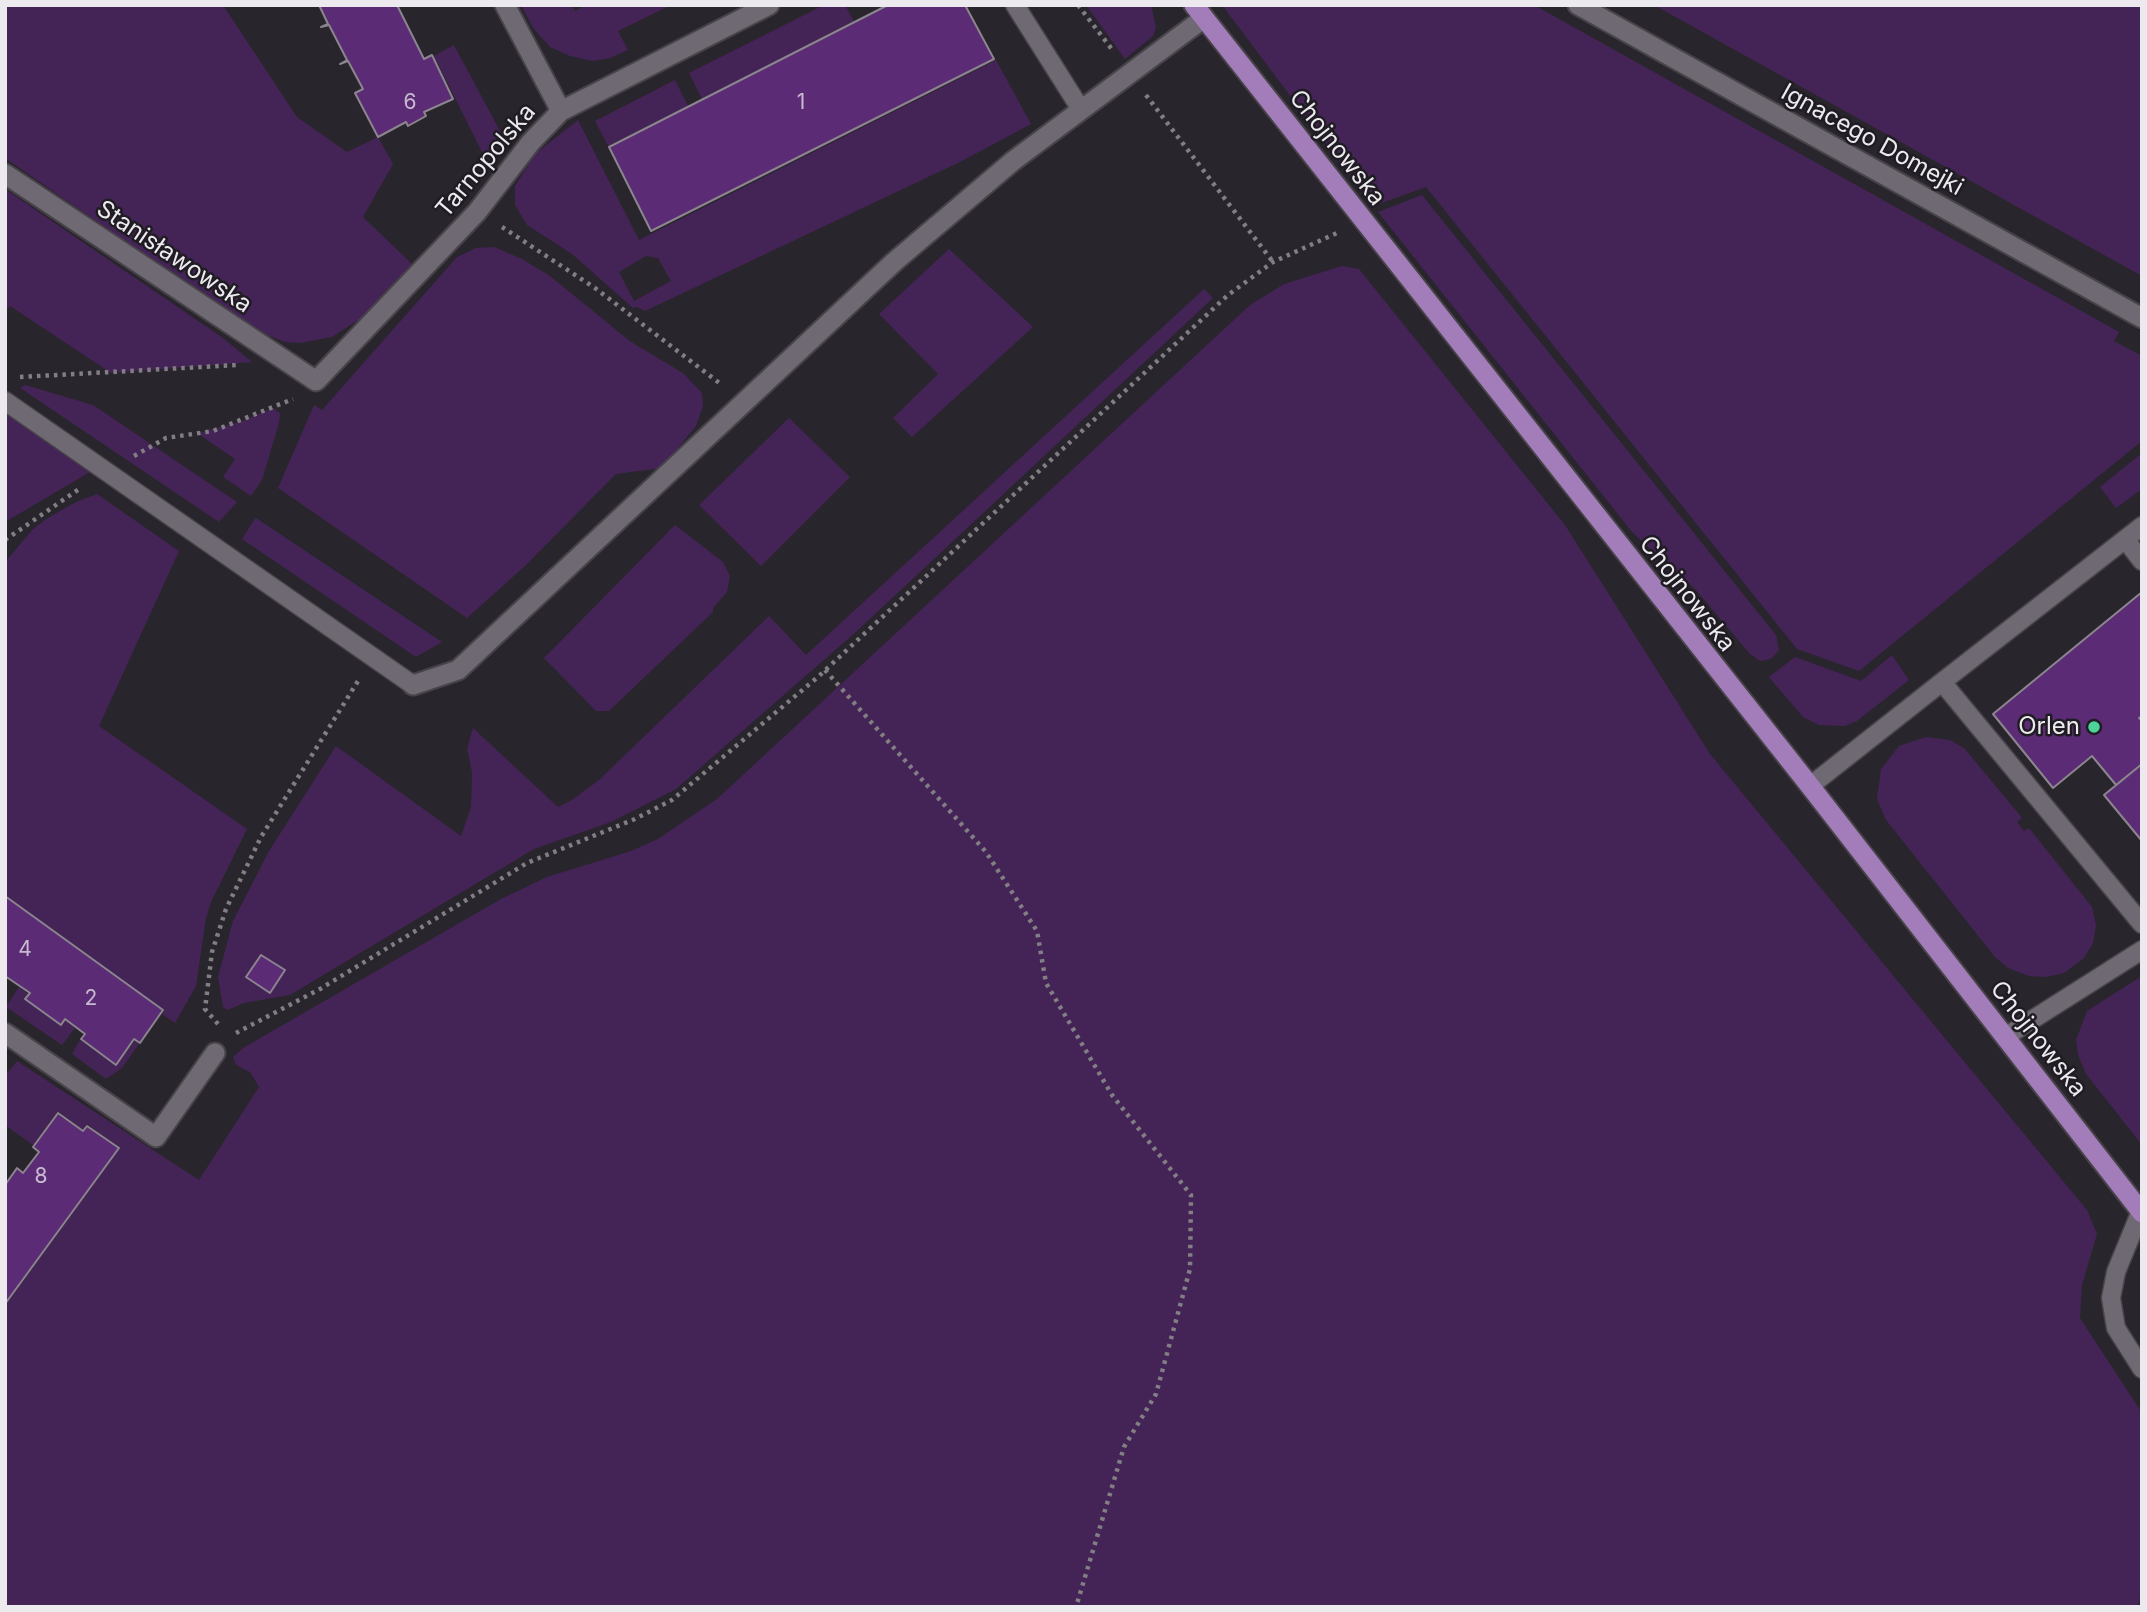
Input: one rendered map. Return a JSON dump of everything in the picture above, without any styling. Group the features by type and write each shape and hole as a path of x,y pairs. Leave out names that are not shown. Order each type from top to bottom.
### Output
{"main road":[{"name":"Chojnowska","path":"1199,12 1810,786 2141,1212"}],"street":[{"path":"505,5 561,111"},
{"name":"Tarnopolska","path":"316,381 477,212 531,142 561,111 769,5"},
{"name":"Ignacego Domejki","path":"1578,5 2142,318"},
{"path":"413,685 458,670 743,400 894,262 1199,12"},
{"name":"Stanisławowska","path":"5,174 316,381"},
{"path":"5,1033 156,1138 215,1053"}],"lane":[{"path":"1015,5 1080,108"},
{"path":"5,401 413,685"},
{"path":"1810,786 2142,526"},
{"path":"2125,540 2142,561"},
{"path":"1942,682 2142,924"},
{"path":"2005,1037 2142,950"},
{"path":"2141,1212 2116,1272 2111,1298 2116,1328 2142,1370"}],"path":[{"path":"1078,5 1273,262"},
{"path":"477,212 595,288 743,400"},
{"path":"215,1053 255,1020 285,1009 320,989 496,880 554,850 635,819 671,800 825,670 1228,295 1273,262 1340,232"},
{"path":"13,377 233,366 281,358"},
{"path":"5,540 106,470 166,438 213,431 290,401 316,381"},
{"path":"230,1038 205,1009 208,970 218,927 261,836 373,657"},
{"path":"825,670 986,852 1037,932 1046,984 1112,1095 1191,1195 1190,1269 1156,1394 1124,1447 1076,1607"}],"shaded area":[{"path":"5,5 223,5 297,117 347,152 378,137 393,164 363,217 412,264 360,319 332,337 300,343 285,342 252,329 5,158"},
{"path":"521,5 572,5 575,11 586,5 671,5 618,31 628,50 610,58 592,61 570,56 550,47 533,28"},
{"path":"824,5 845,5 854,21 702,99 689,73"},
{"path":"1086,5 1151,5 1156,27 1153,36 1125,59"},
{"path":"1222,5 1534,5 2119,332 2114,341 2142,356 2142,441 1859,671 1797,649 1426,187 1373,206"},
{"path":"1654,5 2142,5 2142,276"},
{"path":"454,45 501,133 486,160 434,56"},
{"path":"996,60 1031,124 962,161 645,311 633,308 572,254 527,225 515,205 515,186 535,154 578,120 639,240","holes":["646,256 658,258 671,281 634,301 619,272"]},
{"path":"675,80 688,106 608,146 595,121"},
{"path":"5,189 223,338 252,362 111,373 10,306 5,311"},
{"path":"1422,195 1776,635 1779,650 1771,659 1760,661 1750,654 1695,589 1632,532 1378,212"},
{"path":"494,247 522,259 550,276 631,342 683,373 702,393 703,406 696,426 662,468 616,474 525,566 467,618 278,488 314,405 322,410 457,257 476,248"},
{"path":"949,249 1033,327 912,437 893,418 938,374 879,314"},
{"path":"1342,266 1359,269 1565,525 1710,754 2087,1210 2097,1234 2082,1285 2080,1318 2142,1413 2142,1594 2137,1607 5,1607 5,1306 120,1148 87,1124 83,1130 58,1111 33,1145 5,1125 5,1076 17,1061 199,1180 259,1087 250,1072 236,1065 233,1057 243,1048 501,899 547,877 631,851 658,839 717,799 1250,305 1284,284"},
{"path":"1204,289 1213,298 857,631 676,789 611,822 534,849 290,995 244,1003 228,1010 223,1007 218,977 233,921 269,851 336,746 461,836 471,807 472,772 467,749 473,728 558,807 572,800 599,780 769,616 806,655"},
{"path":"25,385 93,405 237,502 219,522 20,388"},
{"path":"273,408 280,413 279,423 262,480 251,496 223,477 235,459 197,433 240,422"},
{"path":"5,411 90,472 5,522"},
{"path":"789,418 850,477 761,566 699,505"},
{"path":"2142,453 2142,489 2116,508 2100,487"},
{"path":"97,494 179,551 99,726 247,829 211,902 206,918 196,986 175,1023 162,1014 164,1011 5,895 5,562 32,530 46,519"},
{"path":"256,517 442,642 416,657 242,539"},
{"path":"675,525 723,562 730,576 727,592 713,608 713,612 609,711 596,711 544,658"},
{"path":"1892,655 1909,680 1857,721 1845,726 1819,725 1803,717 1769,677 1795,657 1861,681"},
{"path":"1926,737 1950,740 1965,749 2022,818 2017,822 2024,831 2029,828 2092,907 2096,925 2093,943 2084,958 2064,973 2046,977 2029,976 2008,968 1995,957 1886,820 1877,799 1881,769 1899,746"},
{"path":"2142,976 2142,1145 2086,1074 2078,1055 2076,1040 2087,1011"},
{"path":"19,987 28,994 24,999 61,1025 65,1020 75,1028 62,1045 6,1007"},
{"path":"80,1040 116,1065 135,1041 139,1044 122,1068 106,1079 72,1054"}],"building":[{"path":"319,5 397,5 424,59 432,55 453,99 424,112 426,116 408,126 406,122 378,137 355,93 363,89 348,61 340,64 347,60 329,25 321,27 328,24"},
{"path":"888,5 965,5 994,59 651,231 609,147"},
{"path":"2142,592 2142,716 2139,718 2142,721 2142,764 2116,785 2092,756 2053,788 1993,714"},
{"path":"2142,764 2142,841 2104,795"},
{"path":"5,896 163,1010 140,1043 134,1039 116,1065 81,1039 85,1034 65,1019 61,1025 25,999 30,993 5,976"},
{"path":"261,955 285,970 270,993 246,977"},
{"path":"58,1113 83,1131 87,1126 119,1148 5,1304 5,1185 17,1168 23,1173 39,1152 33,1147"}],"place":[{"name":"Orlen","path":"2094,727"}]}
